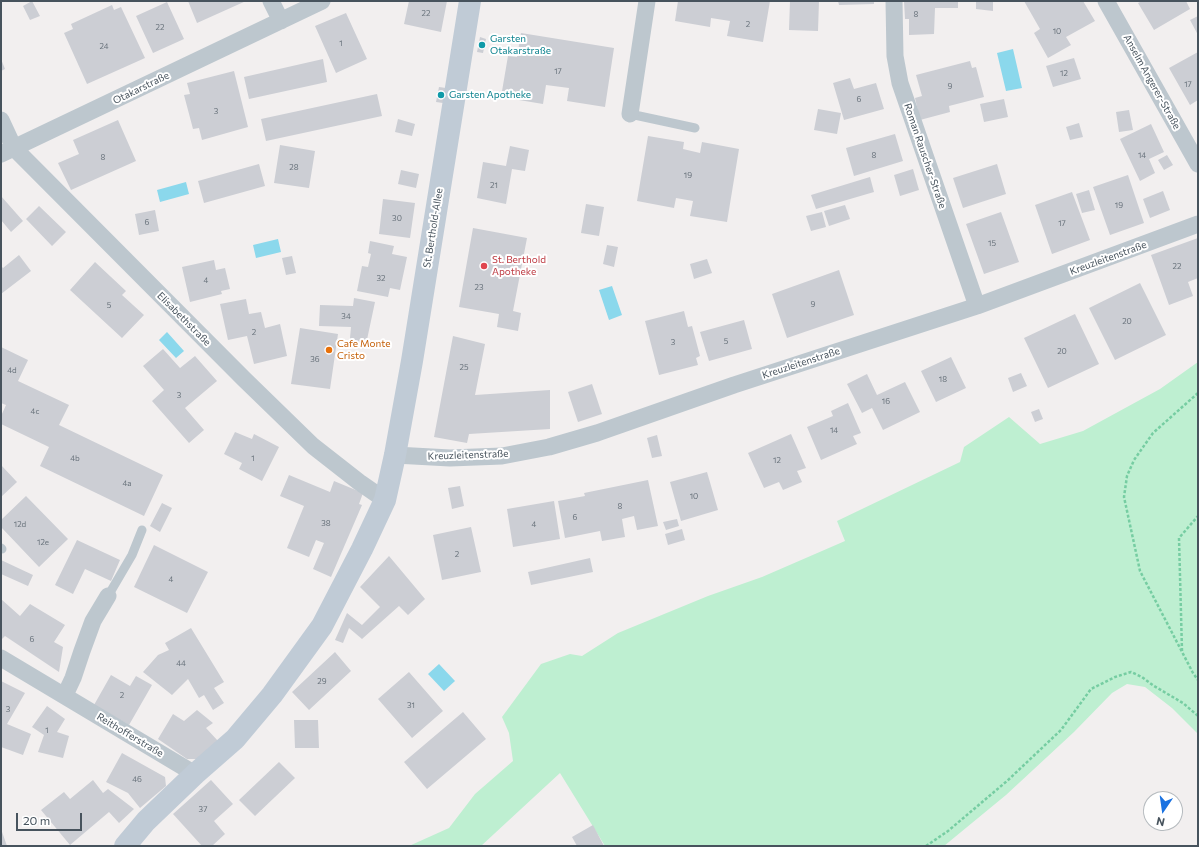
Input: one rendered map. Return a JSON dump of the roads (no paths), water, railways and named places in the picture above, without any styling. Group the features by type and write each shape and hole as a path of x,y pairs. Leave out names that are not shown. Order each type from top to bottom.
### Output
{"street":[{"path":"271,1 281,21"},
{"name":"Otakarstraße","path":"8,151 322,1"},
{"name":"St. Berthold-Allee","path":"125,846 146,821 195,774 235,739 272,695 322,626 362,549 385,500 395,455 414,346 470,1"},
{"path":"630,114 647,1"},
{"name":"Roman Rauscher-Straße","path":"894,1 895,56 900,83 977,306"},
{"name":"Anselm Angerer-Straße","path":"1106,1 1198,164"},
{"name":"Elisabethstraße","path":"1,120 8,151 313,446 359,482 385,500"},
{"name":"Kreuzleitenstraße","path":"395,455 450,458 502,456 549,447 597,433 734,385 977,306 1198,224"},
{"path":"64,696 73,678 93,621 108,596"},
{"name":"Reithofferstraße","path":"1,658 195,774"}],"lane":[{"path":"630,114 695,128"},
{"path":"108,596 132,555 142,530"}],"water":[{"path":"1013,49 1022,88 1006,91 997,53"},
{"path":"186,182 189,194 160,202 157,190"},
{"path":"278,239 281,252 256,258 253,245"},
{"path":"612,286 622,315 609,320 599,290"},
{"path":"167,332 184,351 176,358 159,340"},
{"path":"439,664 455,681 444,691 428,674"}],"place":[{"name":"Garsten Otakarstraße","path":"482,45"},
{"name":"Garsten Apotheke","path":"441,95"},
{"name":"St. Berthold Apotheke","path":"484,266"},
{"name":"Cafe Monte Cristo","path":"329,350"}]}
